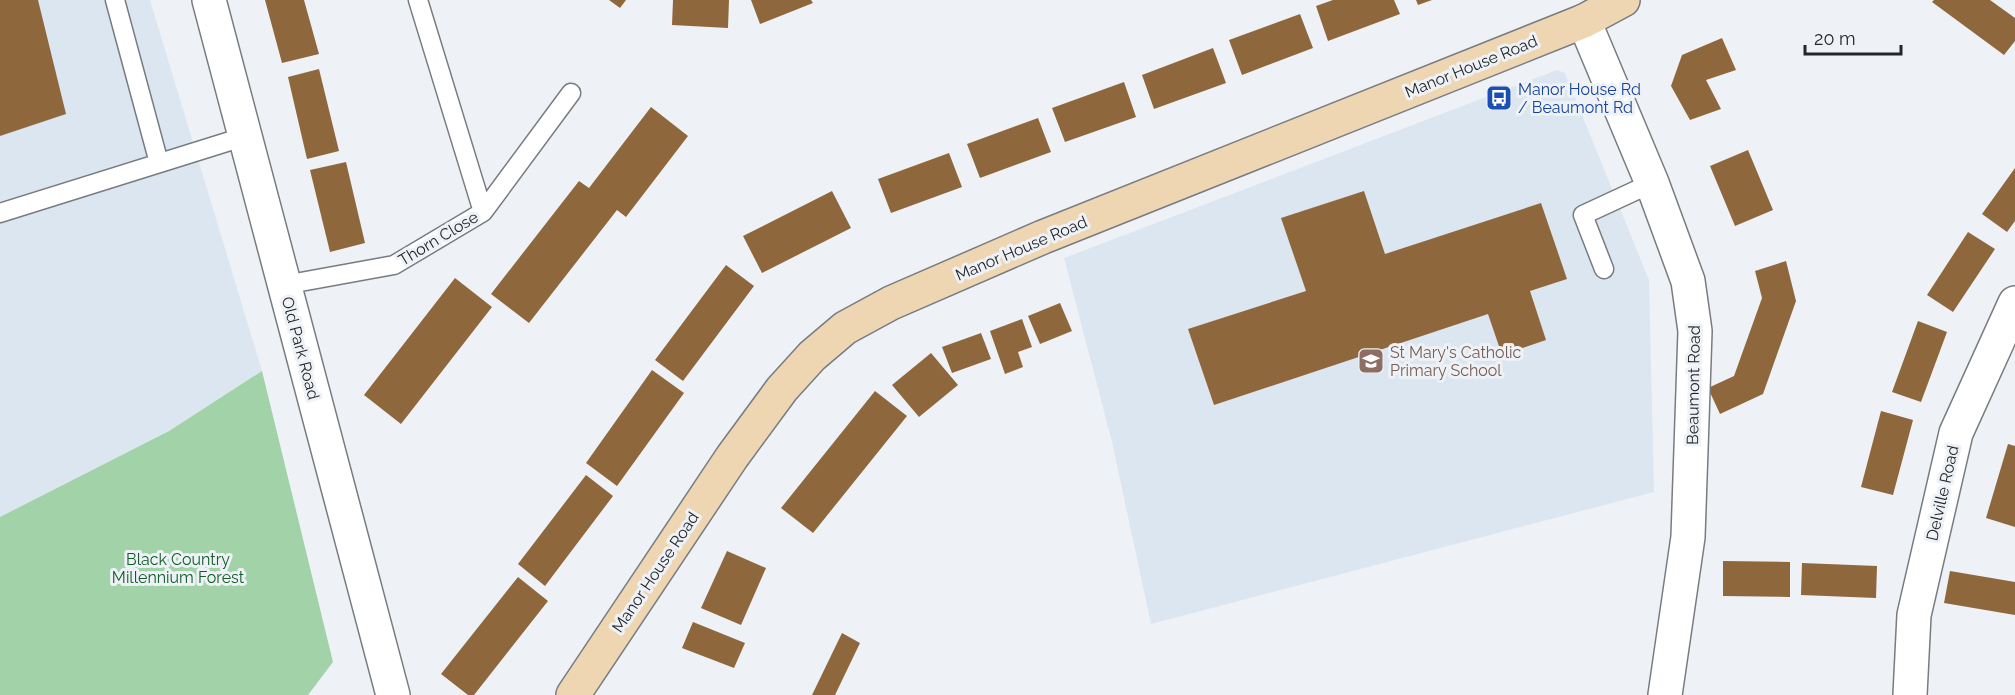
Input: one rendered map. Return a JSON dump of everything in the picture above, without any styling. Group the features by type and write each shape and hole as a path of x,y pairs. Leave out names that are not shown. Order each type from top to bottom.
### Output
{"main road":[{"name":"Manor House Road","path":"573,695 732,457 782,389 812,356 845,328 891,303 1043,237 1584,21 1623,0"}],"street":[{"name":"Old Park Road","path":"209,0 243,137 393,695"},
{"name":"Beaumont Road","path":"1584,21 1652,183 1688,281 1695,331 1688,537 1665,695"},
{"name":"Delville Road","path":"1910,695 1914,615 1956,433 2015,303"}],"lane":[{"path":"115,0 159,163"},
{"path":"418,0 483,212"},
{"name":"Thorn Close","path":"284,285 394,265 483,212 571,93"},
{"path":"0,213 243,137"},
{"path":"1604,269 1583,215 1652,183"}],"shaded area":[{"path":"0,0 150,0 262,371 169,431 0,517"},
{"name":"St Mary's Catholic Primary School","path":"1557,70 1565,73 1649,280 1654,492 1151,624 1112,442 1064,258"}],"green space":[{"name":"Black Country Millennium Forest","path":"262,371 333,662 308,695 0,695 0,517 169,431"}],"building":[{"path":"0,0 38,0 66,114 0,136"},
{"path":"265,0 304,0 319,54 282,63"},
{"path":"609,0 626,0 620,8"},
{"path":"673,0 729,0 728,28 672,25"},
{"path":"751,0 811,0 813,3 760,24"},
{"path":"1333,0 1394,0 1400,14 1328,41 1316,6"},
{"path":"1416,0 1432,0 1418,5"},
{"path":"1934,0 1990,0 2015,18 2015,41 2004,55 1932,2"},
{"path":"1300,14 1313,48 1242,75 1229,40"},
{"path":"1722,38 1736,70 1706,80 1721,109 1690,120 1671,86 1682,55"},
{"path":"1213,48 1226,83 1154,109 1142,75"},
{"path":"319,69 339,151 307,159 288,77"},
{"path":"1124,82 1136,117 1065,142 1052,108"},
{"path":"651,107 688,136 626,217 617,210 529,323 491,294 579,181 589,188"},
{"path":"1038,118 1051,152 980,178 967,144"},
{"path":"1748,150 1773,210 1735,226 1710,166"},
{"path":"949,153 962,187 891,213 878,179"},
{"path":"346,162 365,243 330,252 310,170"},
{"path":"2015,168 2015,221 2007,232 1982,214"},
{"path":"832,191 851,228 762,273 743,236"},
{"path":"1364,191 1385,254 1541,203 1567,279 1530,291 1546,340 1502,355 1488,314 1214,405 1188,329 1306,291 1281,218"},
{"path":"1968,232 1995,249 1953,312 1927,295"},
{"path":"1786,261 1796,301 1763,394 1720,414 1708,388 1734,376 1762,298 1755,271"},
{"path":"726,265 754,286 683,381 655,360"},
{"path":"455,278 492,307 401,424 364,395"},
{"path":"1060,303 1072,331 1040,344 1028,316"},
{"path":"1022,319 1032,347 1018,352 1023,367 1005,374 990,331"},
{"path":"1918,321 1947,332 1921,402 1892,392"},
{"path":"981,333 991,359 952,373 942,347"},
{"path":"931,353 958,385 919,417 892,385"},
{"path":"652,370 684,393 617,486 586,463"},
{"path":"875,391 907,416 813,533 781,508"},
{"path":"1881,411 1913,420 1893,495 1861,487"},
{"path":"2008,444 2015,446 2015,527 1986,518"},
{"path":"586,475 613,496 545,586 518,564"},
{"path":"727,551 766,568 741,625 701,608"},
{"path":"1723,561 1790,562 1790,597 1723,596"},
{"path":"1802,563 1877,566 1876,598 1801,595"},
{"path":"1950,571 2015,582 2015,615 1944,603"},
{"path":"518,577 548,601 474,695 468,695 441,674"},
{"path":"693,622 745,643 734,668 682,648"},
{"path":"842,633 860,643 835,695 812,695"}],"place":[{"name":"Manor House Rd / Beaumont Rd","path":"1499,98"},
{"name":"St Mary's Catholic Primary School","path":"1371,361"}]}
